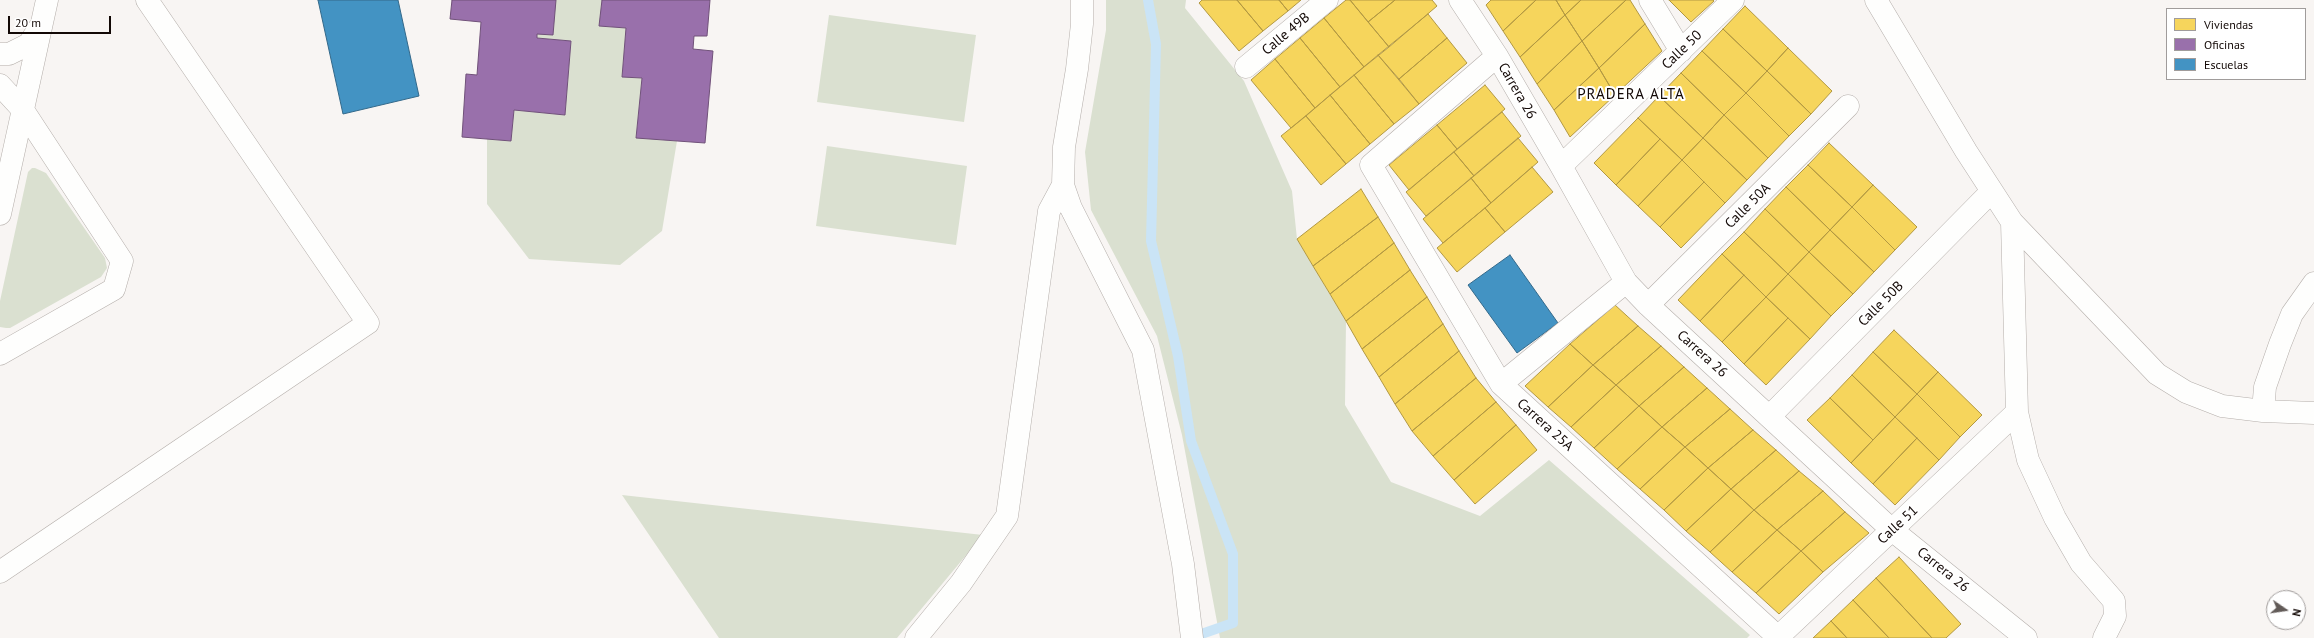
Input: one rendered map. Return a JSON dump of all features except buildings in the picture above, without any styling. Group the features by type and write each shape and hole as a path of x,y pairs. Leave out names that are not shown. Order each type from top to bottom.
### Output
{"street":[{"path":"0,214 47,0"},
{"path":"0,572 368,323 147,0"},
{"path":"1082,0 1082,24 1077,69 1064,147 1063,185 1071,208 1143,350 1183,564 1192,638"},
{"name":"Calle 49B","path":"1246,67 1327,0"},
{"name":"Carrera 26","path":"1460,0 1497,56 1626,282 1648,305 1892,530 2026,638"},
{"path":"1650,0 1681,51"},
{"name":"Calle 50","path":"1561,166 1733,0"},
{"path":"1876,0 1904,51 1991,192 2012,222 2157,374 2186,392 2222,406 2263,411 2314,413"},
{"path":"0,54 9,54 29,44 42,24"},
{"name":"Carrera 25A","path":"1497,56 1371,165 1501,384 1778,637"},
{"path":"0,85 23,110 122,261 114,289 0,354"},
{"name":"Calle 50A","path":"1648,305 1848,106"},
{"path":"916,638 961,583 1007,516 1049,211 1063,185"},
{"name":"Calle 50B","path":"1770,416 1991,192"},
{"path":"2012,222 2017,412 2028,460 2055,518 2081,563 2114,601 2115,616 2104,638"},
{"path":"1501,384 1626,282"},
{"path":"2263,411 2265,387 2280,344 2292,314 2314,283"},
{"name":"Calle 51","path":"1778,637 2017,412"}],"green space":[{"path":"556,0 602,0 600,26 626,28 622,77 642,78 636,137 677,141 662,231 620,265 529,259 487,204 487,139 511,141 514,110 565,115 571,41 537,38 537,34"},
{"path":"1106,0 1186,0 1185,8 1244,81 1292,191 1297,239 1346,321 1345,405 1391,482 1480,516 1549,460 1750,635 1747,638 1220,638 1182,435 1157,336 1091,210 1085,152 1106,30"},
{"path":"829,15 976,35 964,122 817,102"},
{"path":"827,146 967,166 956,245 816,226"},
{"path":"32,168 46,173 105,258 107,268 101,277 10,328 0,327 0,301 28,172"},
{"path":"622,495 983,535 897,638 719,638"}],"waterway":[{"path":"1148,0 1156,44 1151,241 1178,356 1191,441 1233,554 1233,623 1190,638"}],"district":[{"name":"PRADERA ALTA","path":"1631,95"}]}
